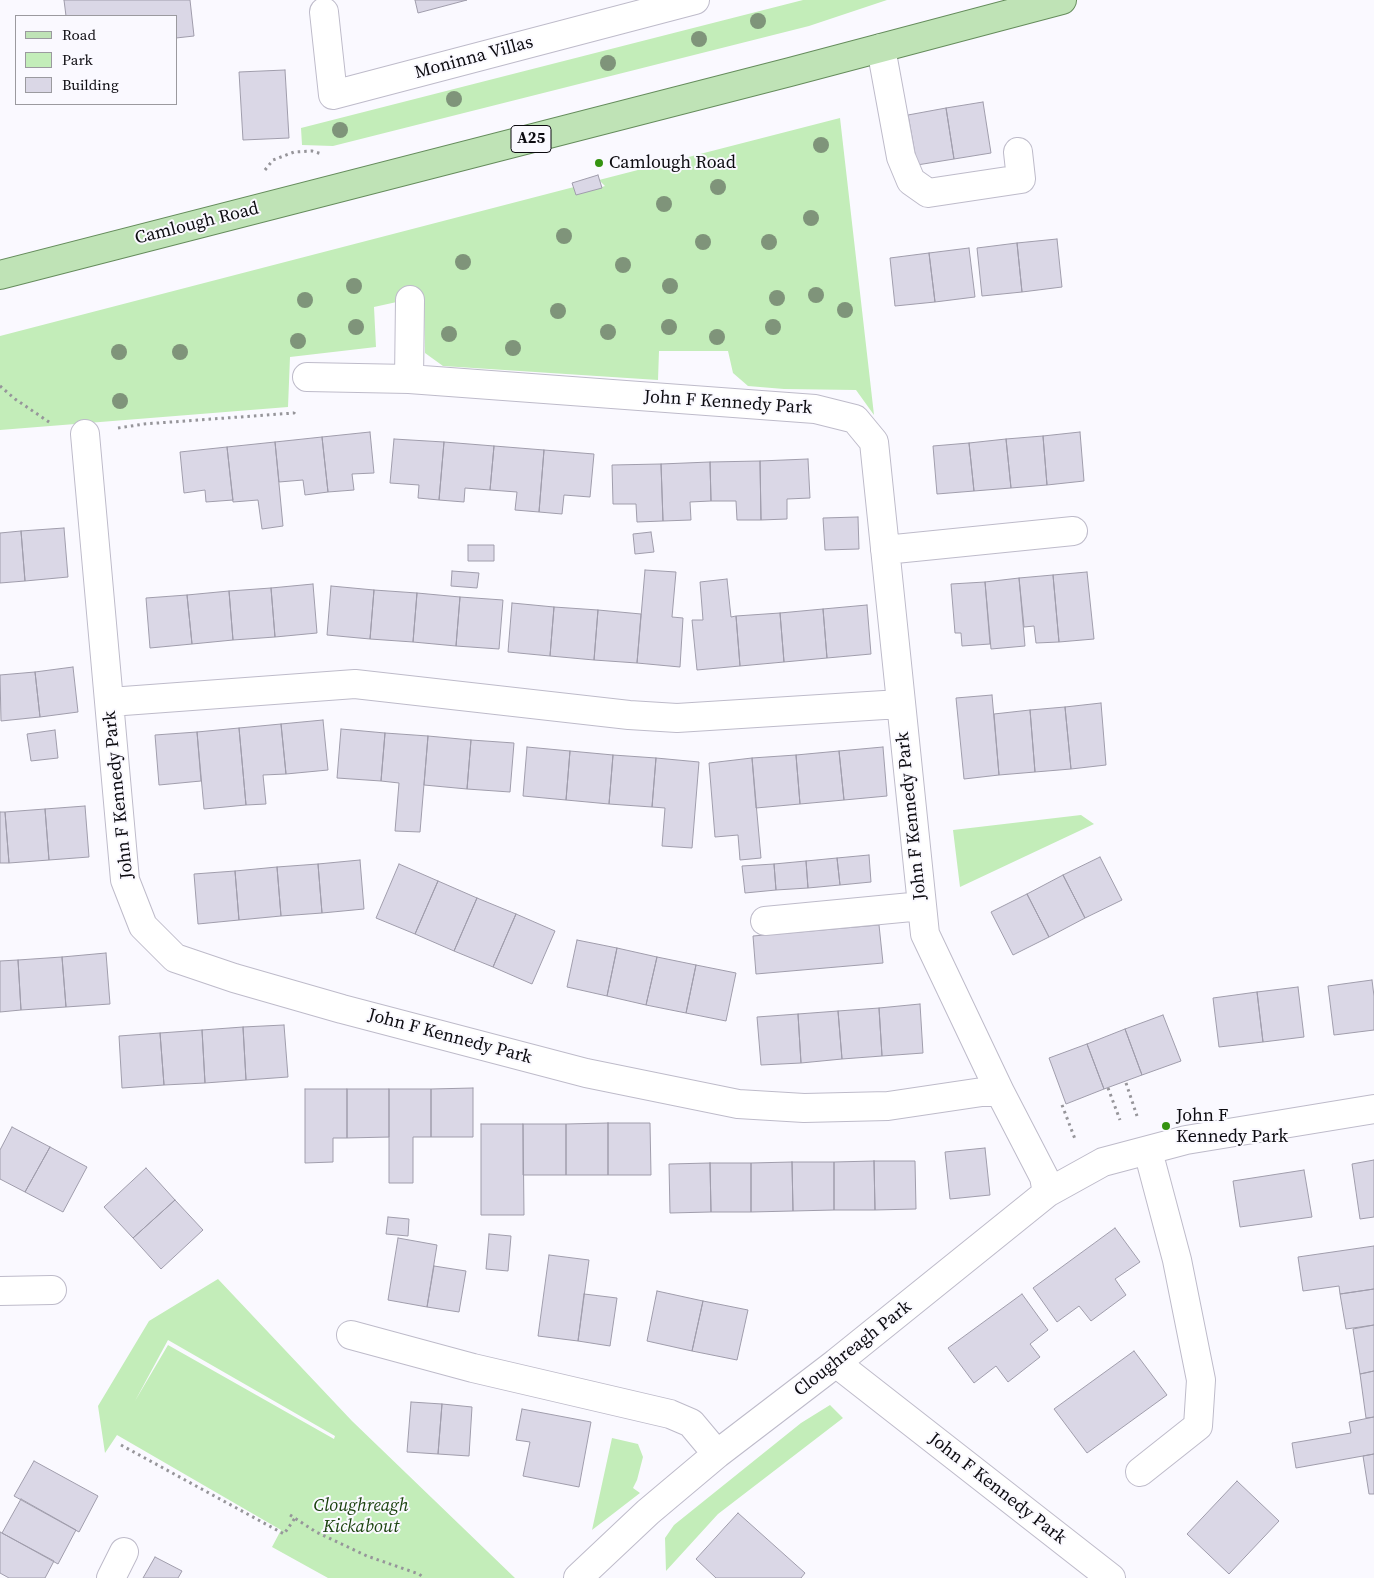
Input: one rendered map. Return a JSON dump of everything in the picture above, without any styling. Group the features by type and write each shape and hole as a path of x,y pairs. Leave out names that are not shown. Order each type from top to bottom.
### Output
{"main road":[{"name":"Camlough Road","path":"0,275 1062,0"}],"street":[{"name":"Moninna Villas","path":"324,12 333,94 695,0"},
{"path":"881,48 901,157 911,181 928,193 1021,179 1018,152"},
{"path":"410,300 410,379"},
{"name":"John F Kennedy Park","path":"307,377 410,379 815,409 855,419 874,442 925,934 1000,1092 1044,1177 1047,1193"},
{"name":"John F Kennedy Park","path":"85,434 125,880 143,926 175,958 234,978 342,1009 586,1073 738,1104 804,1108 888,1106 982,1092 1000,1092"},
{"path":"885,550 1073,531"},
{"name":"John F Kennedy Park","path":"110,702 355,684 619,714 677,718 900,704"},
{"path":"765,921 922,906"},
{"name":"Cloughreagh Park","path":"592,1574 648,1512 718,1454 836,1363 1047,1193 1103,1162 1186,1140 1374,1109"},
{"path":"1140,1472 1198,1426 1201,1380 1177,1260 1148,1151"},
{"path":"0,1291 52,1290"},
{"path":"351,1336 473,1368 670,1414 691,1423 718,1454"},
{"name":"John F Kennedy Park","path":"836,1363 1111,1578"},
{"path":"111,1578 124,1552"}],"path":[{"path":"262,174 273,160 294,152 312,150 328,156"},
{"path":"0,386 15,399 69,437 144,424 294,413 307,377"},
{"path":"1126,1083 1140,1125"},
{"path":"1108,1088 1120,1122"},
{"path":"1062,1105 1075,1140"},
{"path":"121,1445 284,1534 295,1518"},
{"path":"290,1516 316,1532 367,1556 419,1574 424,1578"}],"green space":[{"path":"803,0 887,0 809,26 333,146 302,145 301,128"},
{"path":"840,118 874,415 856,390 784,389 748,386 733,373 728,351 659,351 658,380 443,366 425,353 424,296 374,307 376,347 290,357 288,407 0,430 0,336 574,187 582,193 605,186 599,180"},
{"path":"1081,815 1094,824 960,887 953,830"},
{"name":"Cloughreagh Kickabout","path":"218,1279 352,1421 515,1578 328,1578 272,1547 281,1530 117,1435 105,1453 98,1406 149,1321","holes":["168,1340 335,1436 334,1439 168,1345 135,1401"]},
{"path":"830,1405 843,1418 718,1514 666,1571 665,1538 674,1525 801,1423"},
{"path":"612,1438 638,1444 643,1457 633,1488 640,1493 592,1530"}],"building":[{"path":"64,0 190,0 194,36 178,38 178,15 66,15"},
{"path":"415,0 467,0 418,13"},
{"path":"285,70 289,138 243,140 239,72"},
{"path":"983,102 991,153 954,159 946,108"},
{"path":"946,108 954,159 917,165 908,115"},
{"path":"598,175 602,188 576,195 572,183"},
{"path":"1057,239 1062,287 1022,292 1017,243"},
{"path":"1017,243 1022,292 982,296 977,248"},
{"path":"969,248 975,297 935,302 929,253"},
{"path":"929,253 935,302 895,306 890,258"},
{"path":"370,432 374,473 352,474 354,490 328,492 322,437"},
{"path":"1080,432 1084,481 1047,485 1043,436"},
{"path":"1043,436 1047,485 1011,488 1006,439"},
{"path":"322,437 328,492 305,495 303,480 279,482 275,442"},
{"path":"394,439 444,442 439,500 418,498 419,485 390,483"},
{"path":"1006,439 1011,488 974,491 969,443"},
{"path":"275,442 283,526 262,529 258,500 233,502 227,447"},
{"path":"444,442 494,446 490,490 465,488 464,502 439,500"},
{"path":"969,443 974,491 937,494 933,446"},
{"path":"494,446 544,450 539,512 515,510 517,492 490,490"},
{"path":"227,447 233,500 206,502 205,490 184,493 180,452"},
{"path":"544,450 594,454 590,497 564,495 562,514 539,512"},
{"path":"808,459 810,498 787,499 787,519 761,520 760,461"},
{"path":"760,461 761,520 737,520 736,501 711,501 710,462"},
{"path":"710,462 711,501 690,502 691,520 663,521 661,464"},
{"path":"661,464 663,521 637,522 636,504 613,504 612,465"},
{"path":"858,517 859,549 825,550 823,518"},
{"path":"64,528 68,577 25,581 21,531"},
{"path":"21,531 25,581 0,583 0,533"},
{"path":"651,532 654,552 635,554 633,534"},
{"path":"468,545 494,545 494,561 468,561"},
{"path":"645,570 676,572 672,617 683,618 680,667 637,663"},
{"path":"452,571 479,573 477,588 451,586"},
{"path":"1087,572 1094,639 1059,642 1053,575"},
{"path":"1053,575 1059,642 1036,643 1034,626 1024,627 1019,578"},
{"path":"1019,578 1025,646 991,649 985,582"},
{"path":"727,579 731,617 736,616 740,666 697,670 692,620 703,620 700,582"},
{"path":"985,582 990,644 962,646 961,633 955,633 951,584"},
{"path":"313,584 317,633 275,637 271,588"},
{"path":"331,586 374,590 370,639 327,635"},
{"path":"271,588 275,637 233,640 229,591"},
{"path":"374,590 417,593 413,642 370,639"},
{"path":"229,591 233,640 192,644 187,595"},
{"path":"417,593 460,597 456,646 413,642"},
{"path":"187,595 192,644 150,648 146,598"},
{"path":"460,597 503,600 499,649 456,646"},
{"path":"512,603 554,607 550,656 508,652"},
{"path":"867,605 871,654 827,658 823,609"},
{"path":"554,607 598,610 594,660 550,656"},
{"path":"823,609 827,658 784,662 780,613"},
{"path":"598,610 641,614 637,663 594,660"},
{"path":"780,613 784,662 740,666 736,616"},
{"path":"73,667 78,712 40,717 35,672"},
{"path":"35,672 40,717 1,721 0,675"},
{"path":"992,695 999,775 964,779 956,698"},
{"path":"1101,703 1106,765 1071,769 1065,707"},
{"path":"1065,707 1071,769 1035,772 1030,710"},
{"path":"1030,710 1035,772 999,775 994,714"},
{"path":"323,720 328,770 286,774 281,724"},
{"path":"281,724 286,774 263,775 266,804 246,805 239,728"},
{"path":"239,728 246,805 204,809 197,732"},
{"path":"341,729 385,733 381,781 337,778"},
{"path":"55,730 58,758 31,761 27,734"},
{"path":"197,732 201,781 159,785 155,735"},
{"path":"385,733 428,736 420,832 395,831 399,783 381,781"},
{"path":"428,736 471,740 467,789 424,785"},
{"path":"471,740 514,743 510,792 467,789"},
{"path":"527,747 570,751 566,800 523,796"},
{"path":"883,747 887,796 844,800 839,751"},
{"path":"570,751 613,755 609,804 566,800"},
{"path":"839,751 844,800 800,804 796,755"},
{"path":"613,755 656,758 652,807 609,804"},
{"path":"796,755 800,804 756,808 752,758"},
{"path":"656,758 699,762 692,848 662,846 665,808 652,807"},
{"path":"752,758 761,858 740,860 738,835 715,837 709,763"},
{"path":"85,806 89,857 49,860 45,809"},
{"path":"45,809 49,860 9,863 5,812"},
{"path":"0,812 5,812 9,863 0,863"},
{"path":"869,855 871,882 840,885 837,858"},
{"path":"1100,857 1122,900 1085,918 1063,875"},
{"path":"837,858 840,885 808,888 806,861"},
{"path":"360,860 364,909 322,913 318,864"},
{"path":"806,861 808,888 776,890 774,864"},
{"path":"318,864 322,913 281,916 277,867"},
{"path":"399,864 438,881 415,934 376,918"},
{"path":"774,864 776,890 745,893 742,866"},
{"path":"277,867 281,916 239,920 235,871"},
{"path":"235,871 239,920 198,924 194,874"},
{"path":"1063,875 1085,918 1049,937 1027,894"},
{"path":"438,881 477,898 454,951 415,934"},
{"path":"1027,894 1049,937 1013,955 991,912"},
{"path":"477,898 516,914 493,967 454,951"},
{"path":"516,914 555,931 532,984 493,967"},
{"path":"879,925 883,963 756,974 753,936"},
{"path":"577,940 617,948 607,996 567,987"},
{"path":"617,948 657,957 646,1005 607,996"},
{"path":"106,953 110,1004 66,1007 62,957"},
{"path":"62,957 66,1007 21,1010 18,960"},
{"path":"657,957 696,965 686,1013 646,1005"},
{"path":"18,960 21,1010 0,1012 0,961"},
{"path":"696,965 736,973 726,1021 686,1013"},
{"path":"1372,980 1374,1030 1334,1035 1328,986"},
{"path":"1298,987 1304,1037 1263,1042 1257,992"},
{"path":"1257,992 1263,1042 1219,1047 1213,998"},
{"path":"920,1004 923,1053 882,1056 879,1008"},
{"path":"879,1008 882,1056 842,1059 838,1011"},
{"path":"838,1011 842,1059 801,1063 798,1014"},
{"path":"798,1014 801,1063 761,1065 757,1017"},
{"path":"1163,1015 1181,1061 1142,1075 1125,1029"},
{"path":"284,1025 288,1077 246,1080 243,1027"},
{"path":"243,1027 246,1080 205,1083 202,1030"},
{"path":"1125,1029 1142,1075 1104,1089 1087,1044"},
{"path":"202,1030 205,1083 164,1085 160,1033"},
{"path":"160,1033 164,1085 122,1088 119,1036"},
{"path":"1087,1044 1104,1089 1066,1104 1049,1058"},
{"path":"473,1088 473,1137 431,1137 431,1089"},
{"path":"305,1089 347,1089 347,1138 333,1138 333,1162 305,1163"},
{"path":"347,1089 389,1089 389,1137 347,1138"},
{"path":"389,1089 431,1089 431,1137 413,1137 413,1183 389,1183"},
{"path":"608,1123 650,1123 651,1175 608,1175"},
{"path":"608,1123 608,1175 566,1175 566,1124"},
{"path":"481,1124 523,1124 524,1215 481,1215"},
{"path":"523,1124 566,1124 566,1175 523,1175"},
{"path":"12,1127 50,1147 25,1192 0,1179 0,1150"},
{"path":"50,1147 87,1167 63,1212 25,1192"},
{"path":"985,1148 990,1195 950,1199 945,1152"},
{"path":"1374,1160 1374,1217 1360,1219 1352,1164"},
{"path":"874,1161 875,1210 834,1210 834,1162"},
{"path":"874,1161 915,1161 916,1209 875,1210"},
{"path":"792,1162 834,1162 834,1210 793,1211"},
{"path":"792,1162 793,1211 751,1212 751,1163"},
{"path":"710,1163 711,1212 670,1213 669,1164"},
{"path":"710,1163 751,1163 751,1212 711,1212"},
{"path":"146,1168 175,1200 133,1238 104,1207"},
{"path":"1304,1170 1312,1217 1240,1227 1233,1181"},
{"path":"175,1200 203,1230 161,1269 133,1238"},
{"path":"388,1217 409,1219 408,1236 386,1234"},
{"path":"1115,1228 1140,1262 1115,1279 1126,1295 1091,1321 1079,1306 1057,1322 1033,1288"},
{"path":"489,1234 511,1236 508,1271 486,1269"},
{"path":"398,1238 437,1245 427,1307 388,1300"},
{"path":"1374,1246 1374,1289 1340,1294 1339,1286 1303,1291 1298,1257"},
{"path":"549,1255 589,1260 578,1341 538,1336"},
{"path":"434,1266 466,1271 459,1312 427,1307"},
{"path":"1374,1289 1374,1325 1346,1329 1340,1294"},
{"path":"657,1291 703,1301 692,1351 647,1341"},
{"path":"584,1294 617,1298 610,1346 578,1341"},
{"path":"1022,1294 1048,1330 1030,1344 1040,1357 1008,1382 996,1366 974,1383 948,1348"},
{"path":"703,1301 748,1310 737,1360 692,1351"},
{"path":"1374,1325 1374,1371 1360,1374 1353,1329"},
{"path":"1134,1351 1167,1395 1087,1453 1054,1409"},
{"path":"1374,1371 1374,1417 1366,1418 1360,1374"},
{"path":"411,1402 442,1404 438,1454 407,1452"},
{"path":"442,1404 472,1407 469,1456 438,1454"},
{"path":"522,1409 591,1422 579,1487 523,1476 530,1442 516,1440"},
{"path":"1374,1417 1374,1454 1296,1468 1292,1443 1351,1433 1349,1422"},
{"path":"1374,1454 1374,1494 1369,1494 1363,1456"},
{"path":"34,1461 98,1496 79,1532 14,1496"},
{"path":"1237,1481 1279,1521 1229,1574 1187,1534"},
{"path":"21,1499 76,1530 58,1564 2,1533"},
{"path":"738,1513 805,1573 801,1578 716,1578 696,1559"},
{"path":"0,1532 54,1561 45,1578 9,1578 0,1573"},
{"path":"155,1557 182,1571 178,1578 143,1578"}],"place":[{"name":"Camlough Road","path":"599,163"},
{"name":"John F Kennedy Park","path":"1166,1126"}]}
